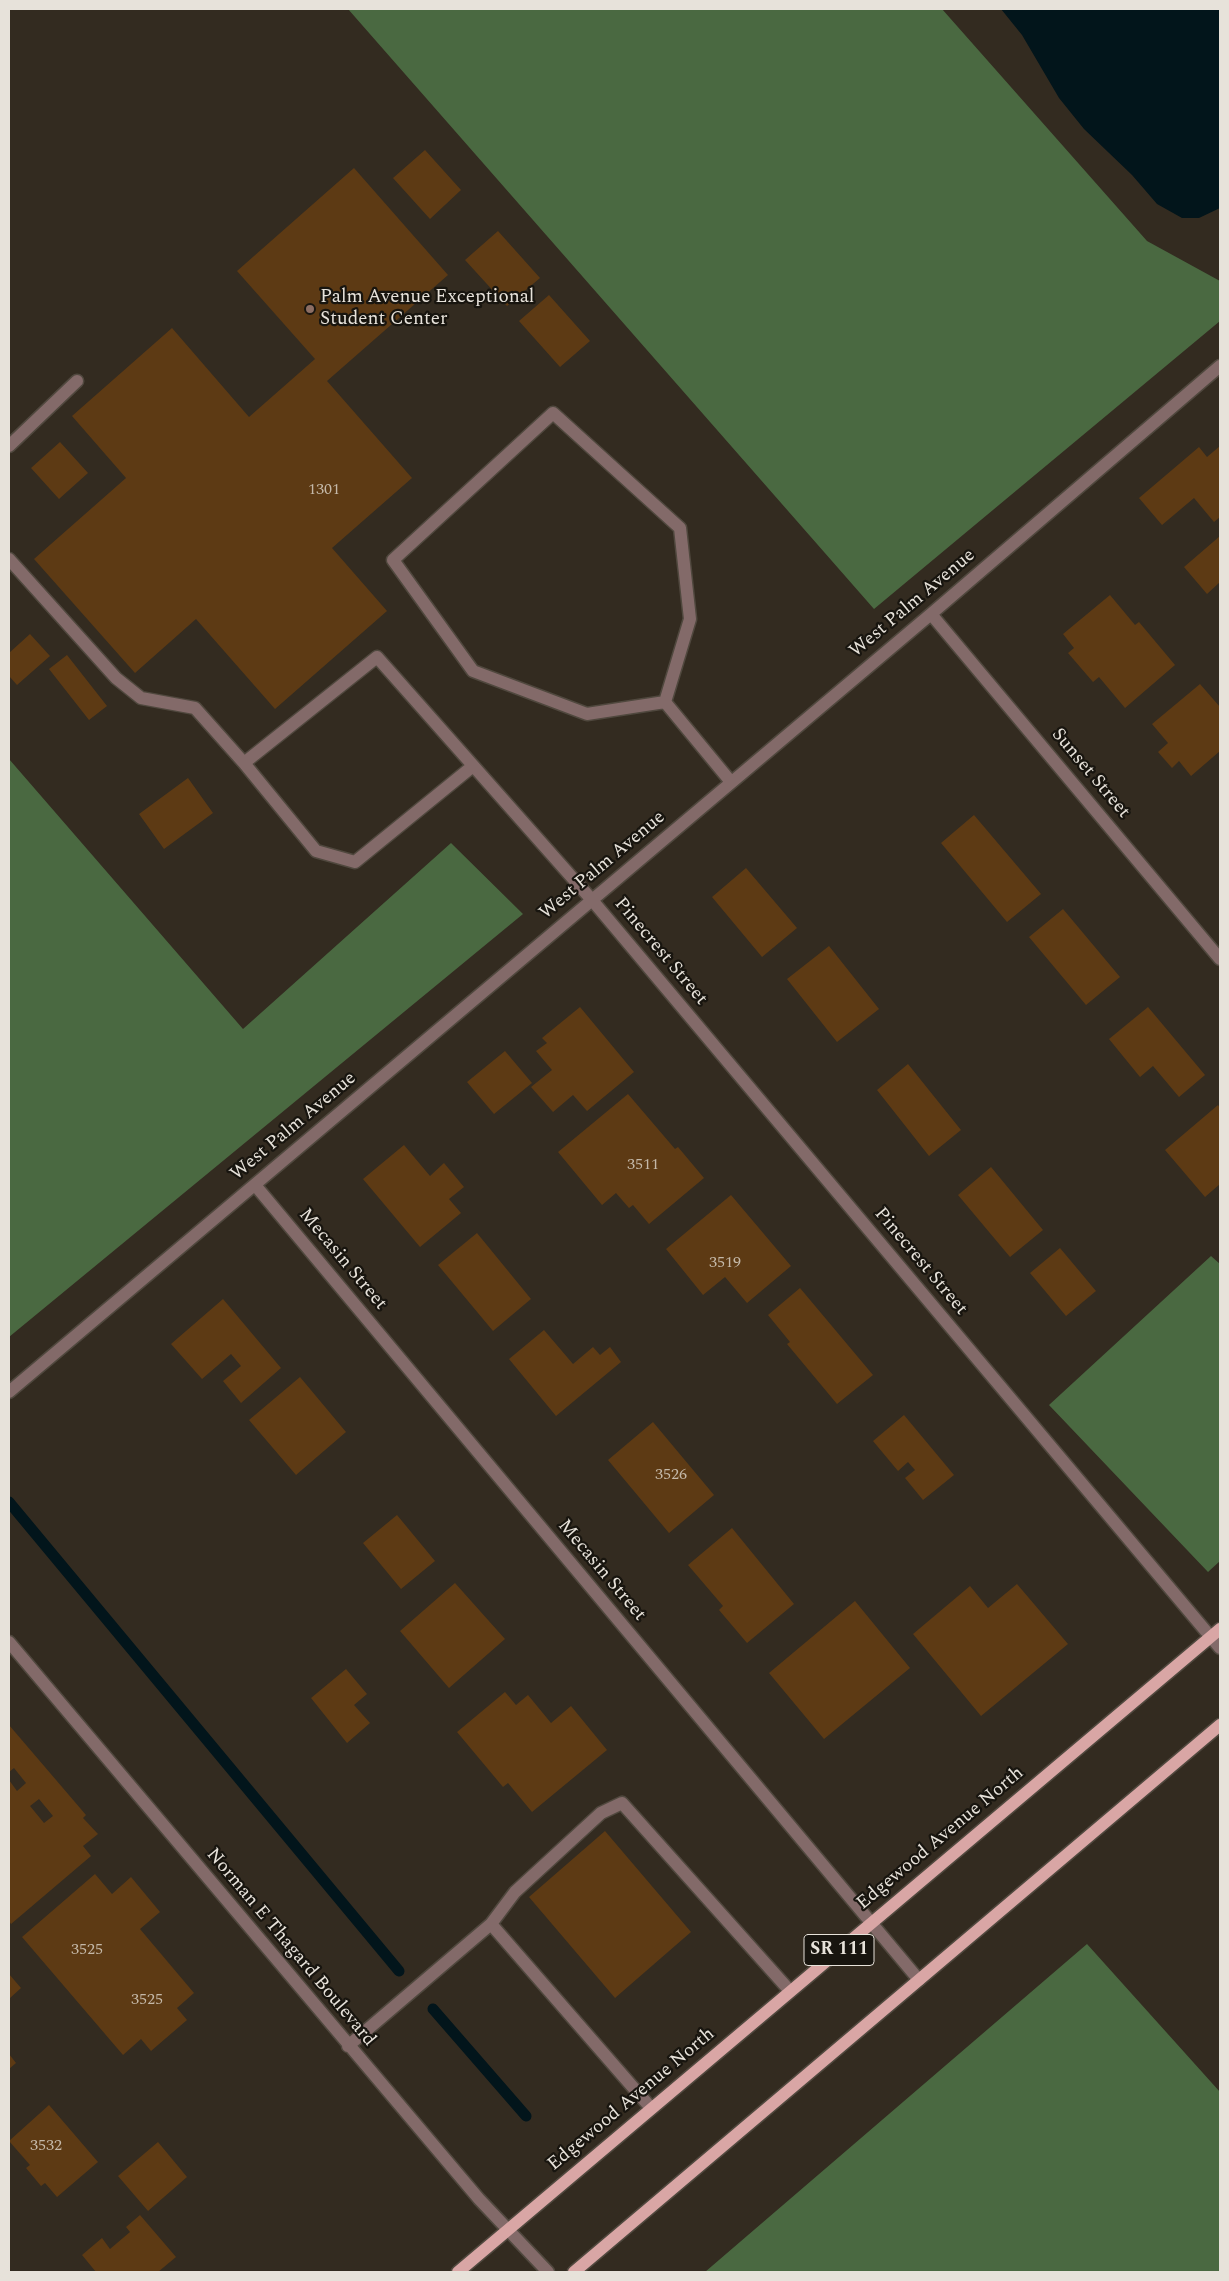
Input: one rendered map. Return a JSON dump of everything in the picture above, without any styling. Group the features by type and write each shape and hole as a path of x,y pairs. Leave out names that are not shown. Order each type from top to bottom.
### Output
{"main road":[{"name":"Edgewood Avenue North","path":"458,2272 1215,1633"},
{"path":"574,2272 1220,1726"}],"street":[{"name":"West Palm Avenue","path":"9,1392 931,614 1220,366"},
{"path":"9,446 77,381"},
{"path":"553,413 680,528 690,619 665,702 587,714 473,671 393,560 553,413"},
{"path":"9,559 116,678 141,698 195,708 244,763 316,851 355,862 473,766"},
{"name":"Sunset Street","path":"931,614 1220,959"},
{"name":"Pinecrest Street","path":"244,763 377,657 592,900 1215,1633 1220,1648"},
{"path":"665,702 731,782"},
{"name":"Mecasin Street","path":"255,1185 919,1980"},
{"name":"Norman E Thagard Boulevard","path":"9,1642 348,2046 479,2199 548,2272"},
{"path":"348,2046 491,1924 515,1892 594,1819 601,1813 622,1803 790,1991"},
{"path":"491,1924 651,2108"}],"green space":[{"path":"348,9 942,9 1147,241 1220,281 1220,321 874,609"},
{"path":"9,759 243,1029 451,843 523,914 9,1337"},
{"path":"1211,1256 1220,1264 1220,1561 1208,1572 1049,1405"},
{"path":"1087,1944 1220,2092 1220,2272 705,2272"}],"shaded area":[{"path":"1001,9 1220,9 1220,208 1199,218 1182,218 1157,204 1132,175 1084,129 1059,98 1022,35"}],"building":[{"path":"425,150 461,190 430,219 393,178"},
{"path":"354,168 448,275 327,381 412,478 332,548 387,611 275,709 196,619 135,673 34,559 126,478 72,416 172,328 249,417 315,359 237,271"},
{"path":"498,231 540,278 507,306 465,260"},
{"path":"549,295 590,341 560,367 519,321"},
{"path":"60,442 88,473 59,499 31,468"},
{"path":"1220,446 1220,517 1214,522 1194,498 1162,525 1139,498 1199,447 1207,457"},
{"path":"1220,536 1220,582 1207,594 1184,567"},
{"path":"1110,595 1135,625 1139,622 1175,665 1125,708 1099,677 1093,682 1068,653 1074,648 1063,634"},
{"path":"30,634 50,656 17,685 9,676 9,653"},
{"path":"67,655 107,706 89,720 49,669"},
{"path":"1200,684 1220,707 1220,751 1191,776 1179,761 1172,768 1158,752 1168,743 1152,724"},
{"path":"188,778 213,813 164,849 139,814"},
{"path":"974,815 1041,894 1007,922 941,843"},
{"path":"746,868 797,928 762,957 712,897"},
{"path":"1063,909 1120,977 1086,1005 1029,937"},
{"path":"829,946 879,1009 837,1042 787,979"},
{"path":"580,1007 634,1072 587,1111 573,1095 553,1112 531,1087 552,1070 536,1051 547,1043 542,1038"},
{"path":"1148,1007 1205,1075 1179,1097 1153,1066 1140,1077 1109,1039"},
{"path":"505,1051 532,1083 494,1114 467,1082"},
{"path":"908,1064 961,1130 929,1156 877,1090"},
{"path":"628,1094 675,1149 678,1147 704,1178 649,1224 633,1205 629,1208 616,1193 602,1205 558,1152"},
{"path":"1218,1105 1220,1108 1220,1184 1205,1197 1165,1150"},
{"path":"404,1145 430,1176 444,1163 464,1187 449,1199 461,1213 420,1247 363,1179"},
{"path":"991,1167 1043,1230 1010,1257 958,1195"},
{"path":"731,1195 791,1266 747,1303 725,1277 703,1295 666,1249"},
{"path":"477,1233 531,1299 493,1331 438,1265"},
{"path":"1060,1248 1096,1291 1066,1316 1030,1273"},
{"path":"800,1288 873,1375 837,1404 787,1344 790,1342 768,1315"},
{"path":"223,1299 281,1368 241,1403 223,1381 241,1366 231,1354 202,1379 171,1344"},
{"path":"544,1330 573,1364 593,1347 600,1355 610,1347 621,1362 556,1416 509,1359"},
{"path":"300,1377 346,1432 296,1475 249,1420"},
{"path":"904,1415 954,1475 923,1500 905,1478 915,1470 908,1462 898,1471 873,1441"},
{"path":"653,1422 714,1495 669,1533 608,1460"},
{"path":"397,1515 435,1561 401,1589 363,1543"},
{"path":"732,1528 794,1604 747,1643 719,1610 723,1606 688,1565"},
{"path":"455,1583 505,1639 449,1688 400,1631"},
{"path":"1017,1584 1068,1644 981,1716 913,1634 970,1586 988,1608"},
{"path":"855,1601 910,1668 824,1739 769,1673"},
{"path":"346,1669 367,1694 354,1705 370,1723 347,1743 311,1698"},
{"path":"505,1692 516,1705 528,1695 551,1723 571,1706 607,1750 532,1812 508,1783 503,1787 457,1732"},
{"path":"9,1725 86,1815 83,1818 98,1834 83,1846 91,1856 11,1924 9,1921 9,1780 17,1791 26,1783 14,1768 9,1772","holes":["39,1799 53,1816 44,1823 30,1806"]},
{"path":"605,1831 691,1932 615,1998 529,1897"},
{"path":"95,1874 112,1894 131,1877 160,1912 140,1929 194,1993 177,2008 187,2020 151,2051 141,2039 123,2055 22,1937"},
{"path":"9,1974 21,1988 9,1999"},
{"path":"9,2054 16,2063 9,2069"},
{"path":"49,2105 98,2162 57,2197 45,2183 41,2186 26,2168 30,2165 9,2141"},
{"path":"158,2142 187,2177 148,2211 118,2176"},
{"path":"140,2215 176,2257 158,2272 96,2272 82,2255 102,2238 110,2249 130,2232 126,2227"}],"waterway":[{"path":"9,1502 399,1971"},
{"path":"433,2009 526,2116"}],"place":[{"name":"Palm Avenue Exceptional Student Center","path":"310,309"}]}
